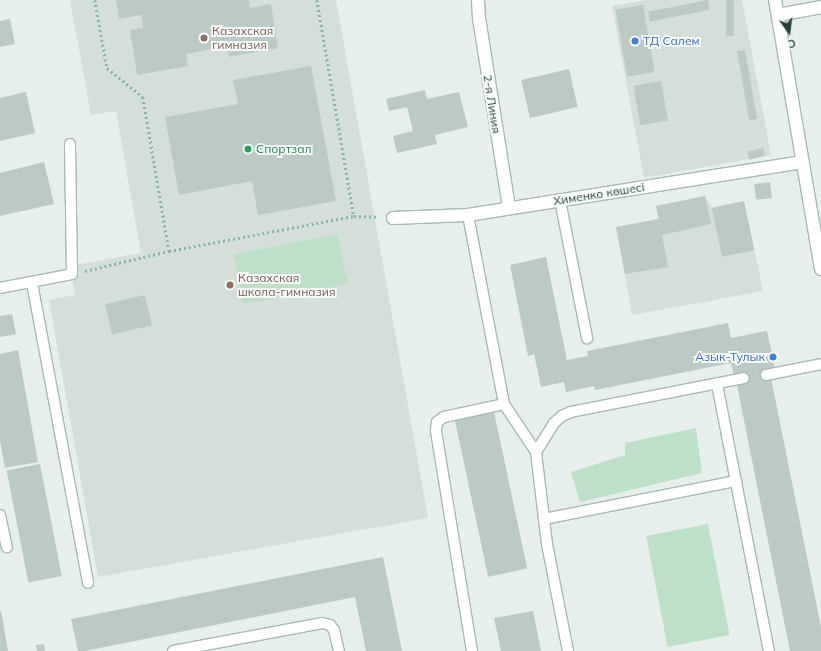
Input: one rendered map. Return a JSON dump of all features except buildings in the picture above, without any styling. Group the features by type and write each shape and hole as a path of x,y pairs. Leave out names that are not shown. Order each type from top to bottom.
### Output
{"street":[{"name":"2-я Линия","path":"478,0 479,18 509,208"},
{"path":"775,0 821,269"},
{"path":"778,14 821,7"},
{"name":"Хименко көшесі","path":"393,218 468,215 803,162"}],"lane":[{"path":"0,288 72,274 70,144"},
{"path":"560,200 587,338"},
{"path":"468,215 504,404 536,452 544,519 568,651"},
{"path":"32,282 88,582"},
{"path":"766,375 821,364"},
{"path":"536,452 554,423 562,416 571,412 744,378"},
{"path":"717,384 769,651"},
{"path":"472,651 436,430 437,422 444,417 504,404"},
{"path":"544,519 736,481"},
{"path":"0,514 7,547"},
{"path":"173,651 322,623 330,625 334,630 339,651"}],"path":[{"path":"95,0 107,68 143,97 169,251"},
{"path":"317,0 354,216"},
{"path":"72,274 169,251 354,216 393,218"}],"shaded area":[{"name":"Казахская школа-гимназия","path":"70,0 336,0 428,518 98,577 49,300 75,295 70,266 141,253 116,111 91,115"},
{"path":"646,0 742,0 771,155 644,178 612,6"},
{"path":"705,196 712,208 744,201 763,291 632,315 616,227 658,219 656,206"}],"green space":[{"path":"338,234 348,284 244,304 234,254"},
{"path":"696,428 702,473 580,502 571,472 625,455 625,443"},
{"path":"708,524 730,635 668,647 646,536"}],"place":[{"name":"Казахская гимназия","path":"204,38"},
{"name":"ТД Салем","path":"635,41"},
{"name":"Спортзал","path":"248,149"},
{"name":"Казахская школа-гимназия","path":"230,285"},
{"name":"Азык-Тулык","path":"773,357"}]}
